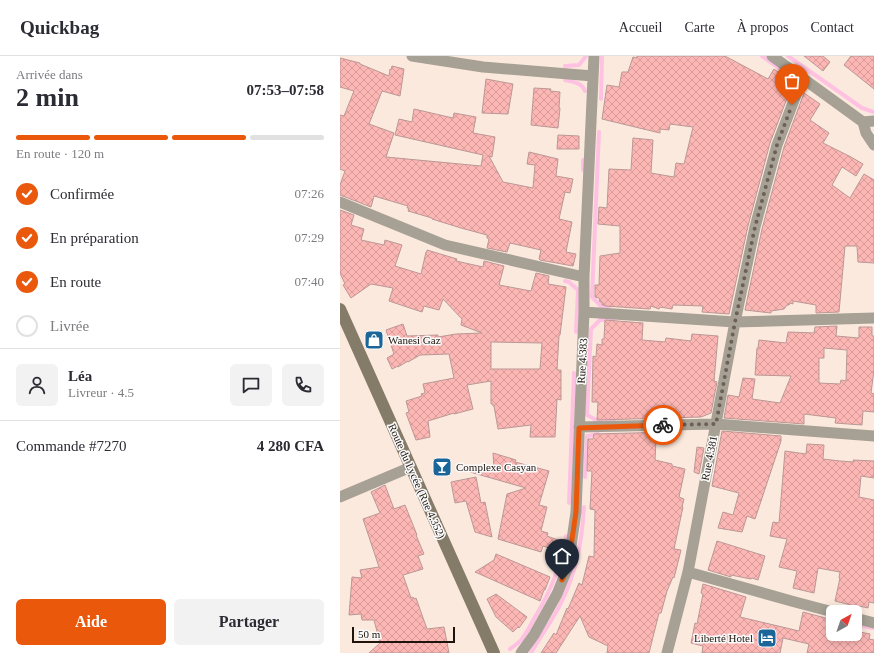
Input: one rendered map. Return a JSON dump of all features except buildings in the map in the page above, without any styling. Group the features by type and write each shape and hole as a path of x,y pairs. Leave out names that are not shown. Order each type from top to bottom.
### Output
{"main road":[{"name":"Route du Lycée (Rue 4.352)","path":"340,309 494,653"}],"street":[{"path":"412,56 483,67 593,76"},
{"name":"Rue 4.383","path":"521,653 534,635 558,594 568,567 576,512 584,277 594,56"},
{"path":"772,56 802,79 869,122 866,133 874,145"},
{"name":"Rue 4.381","path":"667,653 688,572 735,322 755,227 777,145 802,79"},
{"path":"340,202 445,245 584,277"},
{"path":"584,312 735,322 874,318"},
{"path":"579,428 716,424 874,436"},
{"path":"340,497 411,467"},
{"path":"688,572 826,610"},
{"path":"862,620 874,623"}],"waterway":[{"path":"565,66 579,65 586,56"},
{"path":"601,99 602,56"},
{"path":"762,56 797,81"},
{"path":"788,56 862,108 874,112"},
{"path":"565,80 580,85 585,91"},
{"path":"599,132 592,297 601,306 610,306"},
{"path":"583,160 583,170"},
{"path":"565,281 569,282 578,290 576,332"},
{"path":"613,320 600,320 591,329 587,415 596,420 614,421"},
{"path":"569,503 574,373"},
{"path":"585,477 587,436 598,434"},
{"path":"531,653 566,593 580,545 584,507"},
{"path":"510,649 522,639 546,598 555,578 566,536"},
{"path":"862,626 872,628"}],"way so far":[{"path":"663,425 716,424 755,227 777,145 792,105"}],"place":[{"name":"Wanesi Gaz","path":"374,340"},
{"name":"Complexe Casyan","path":"442,467"},
{"name":"Liberté Hotel","path":"767,638"}],"route":[{"path":"562,580 568,567 576,512 579,428 663,425"}]}
